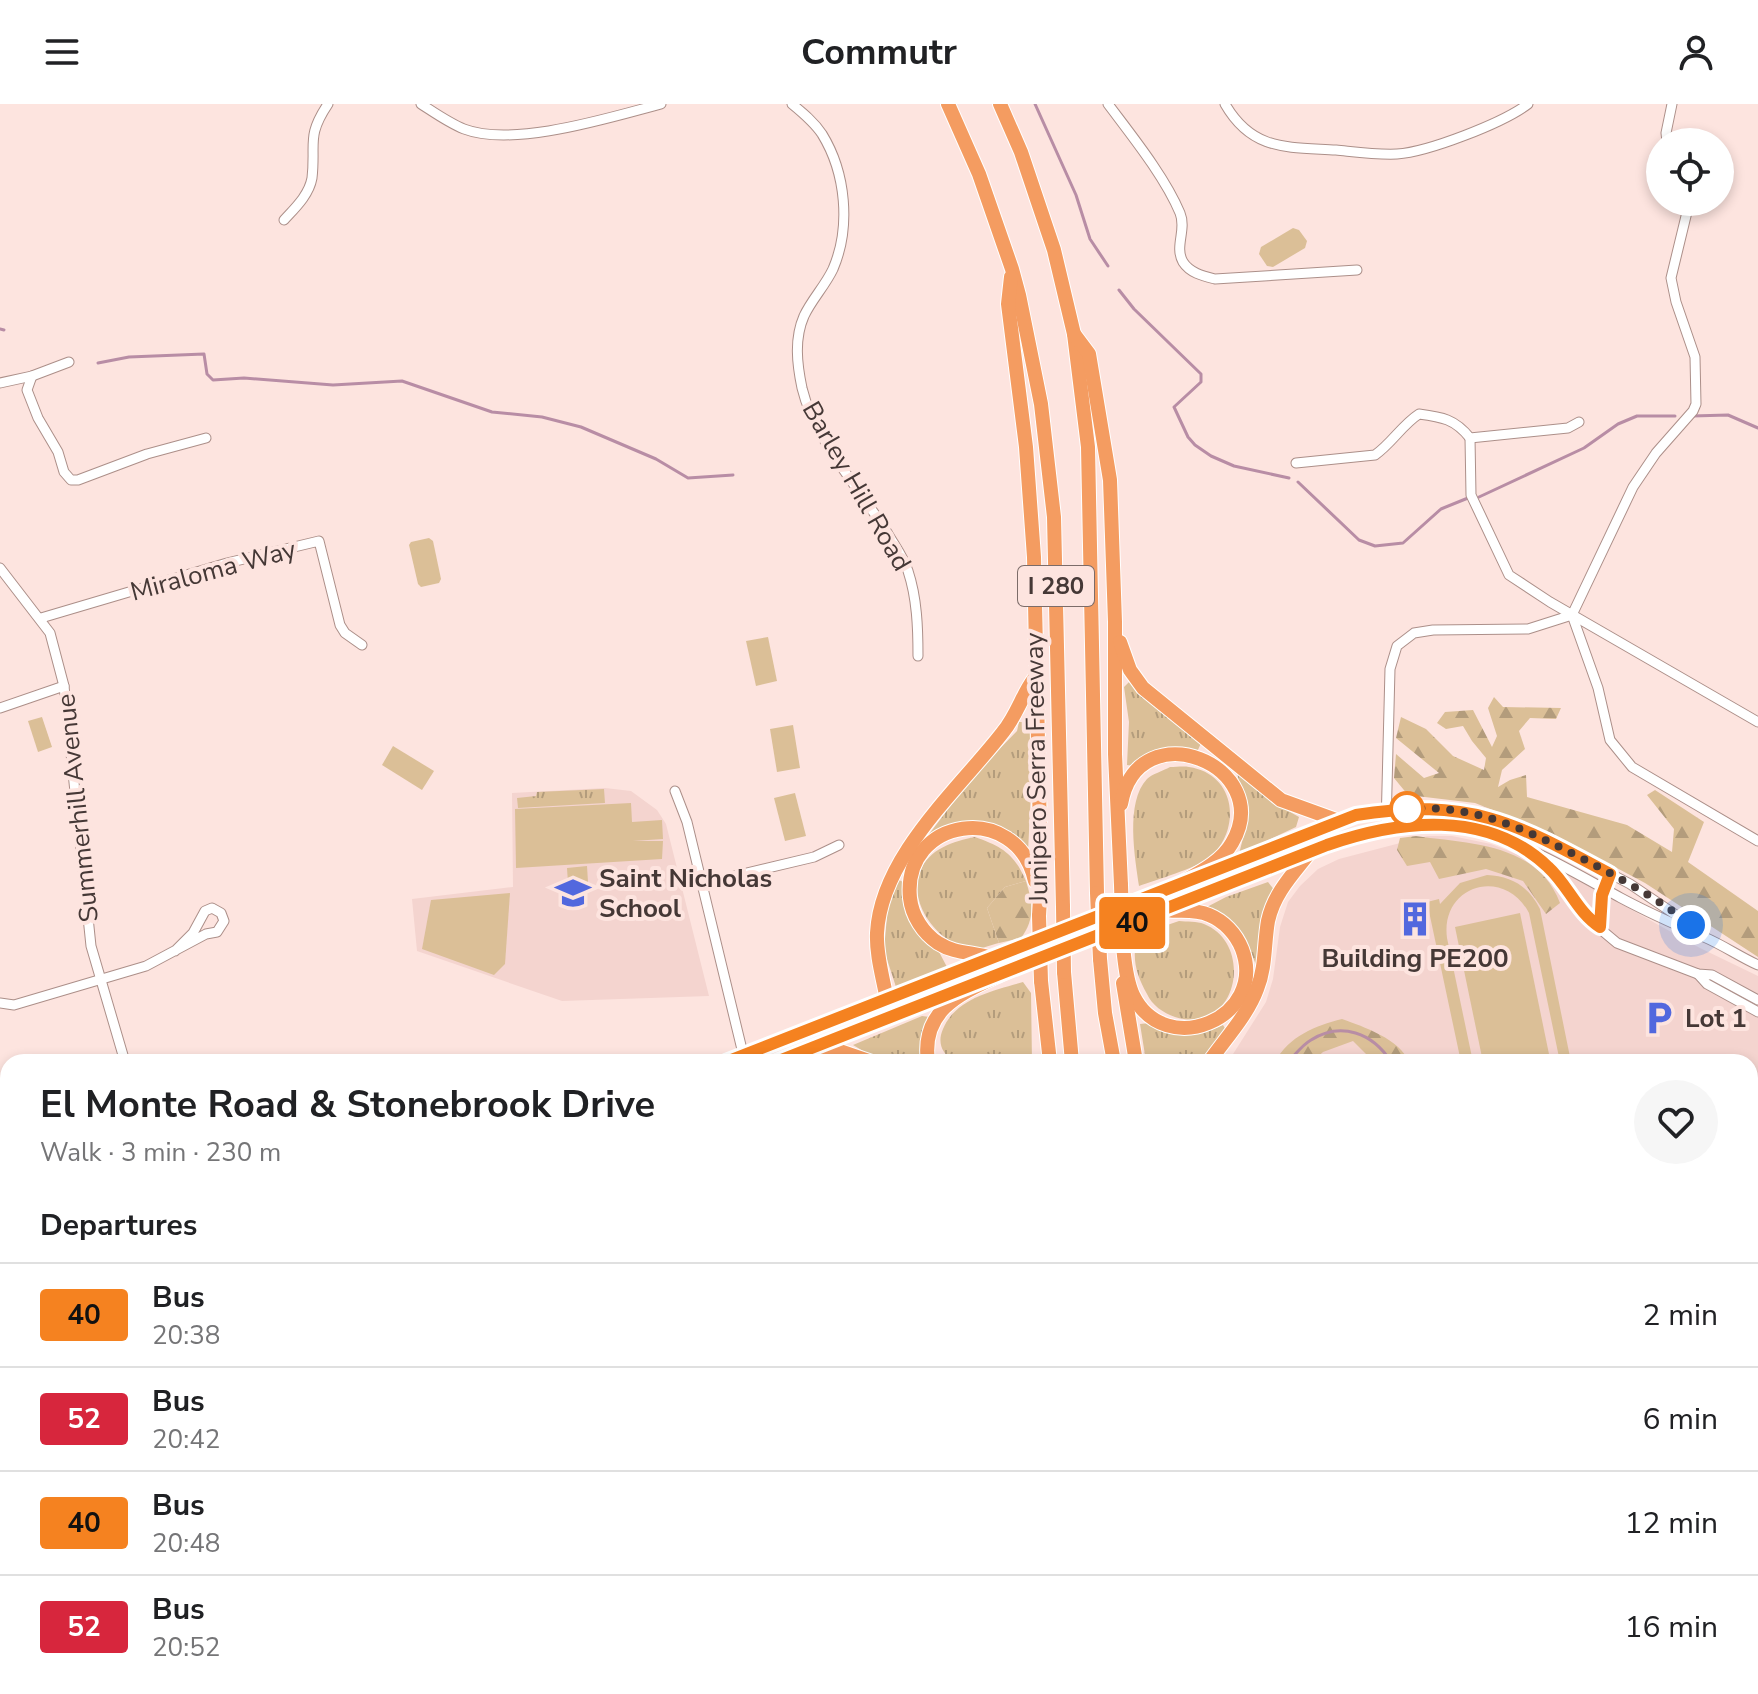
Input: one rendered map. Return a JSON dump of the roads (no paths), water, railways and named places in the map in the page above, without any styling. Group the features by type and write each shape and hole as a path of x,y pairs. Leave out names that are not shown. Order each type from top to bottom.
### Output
{"highway":[{"name":"Junipero Serra Freeway","path":"948,104 979,174 1012,269 1041,404 1054,517 1064,972 1071,1054"},
{"name":"I 280","path":"1000,104 1021,152 1054,250 1074,334 1088,447 1097,893 1100,959 1113,1054"},
{"path":"1012,269 1008,304 1030,492 1041,880 1039,916"},
{"path":"1074,334 1089,354 1110,480 1122,974 1135,1054"},
{"path":"1115,622 1130,670 1151,695 1281,800 1304,811 1339,821"},
{"path":"887,1000 877,934 880,909 892,878 915,839 1005,730 1036,675"},
{"path":"1119,848 1122,799 1140,768 1159,757 1184,754 1197,756 1219,769 1238,797 1237,833 1218,859 1174,887"},
{"path":"991,958 957,951 936,942 914,914 910,894 912,874 919,857 931,842 949,832 968,827 991,830 1011,840 1031,865 1036,882 1048,1054"},
{"path":"1214,1054 1253,998 1263,967 1273,906 1283,887 1310,852"},
{"path":"1123,947 1132,994 1154,1019 1186,1029 1208,1024 1223,1015 1237,1001 1244,983 1244,955 1235,936 1209,915 1166,910"},
{"path":"928,1054 929,1032 938,1014 960,995 1010,970"},
{"path":"1043,1054 1045,1036"},
{"path":"812,1048 849,1054"}],"main road":[{"path":"756,1054 1174,887"},
{"path":"797,1054 1166,910"}],"street":[{"path":"284,220 303,200 312,179 311,143 317,120 328,104"},
{"path":"421,104 466,130 509,134 595,123 661,104"},
{"name":"Barley Hill Road","path":"792,104 823,135 841,182 843,204 843,232 837,259 805,316 798,338 803,390 812,418 868,501 908,570 915,608 918,656"},
{"path":"1108,104 1152,166 1181,215 1184,225 1179,252 1190,269 1215,279 1357,270"},
{"path":"1225,104 1236,123 1274,146 1398,154 1434,145 1513,115 1528,104"},
{"path":"1667,128 1672,104"},
{"path":"1686,216 1671,278 1695,357 1696,404 1690,417 1656,453 1633,487 1572,615 1598,688 1610,740 1632,767 1758,841"},
{"path":"0,383 32,376 69,362"},
{"path":"32,376 27,390 38,418 58,452 64,472 71,480 206,438"},
{"path":"1296,463 1375,455 1419,414 1448,418 1461,426 1470,438 1471,495 1504,567 1516,581 1758,722"},
{"path":"1470,438 1568,428 1579,422"},
{"name":"Miraloma Way","path":"41,618 227,563 319,541 340,625 345,633 362,645"},
{"name":"Summerhill Avenue","path":"0,568 41,618 55,646 64,686 91,946 123,1054"},
{"path":"1386,827 1390,669 1392,655 1399,642 1423,631 1528,629 1572,615"},
{"path":"0,708 64,686"},
{"path":"675,791 687,822 743,1054"},
{"path":"1174,887 1339,821 1386,810 1440,808 1482,815 1521,827 1610,874 1676,913 1707,937 1758,965"},
{"path":"1166,910 1310,852 1386,827 1448,825 1479,830 1506,840 1552,860 1670,924 1707,937"},
{"path":"1506,840 1524,848 1545,864 1563,883 1586,917 1617,943 1698,974 1712,975 1758,1000"},
{"path":"701,884 814,857 839,845"},
{"path":"1600,927 1599,908 1610,874"},
{"path":"0,1003 14,1005 146,966 221,929 224,921 221,913 212,908 205,911 193,933 175,951"},
{"path":"1698,974 1707,984 1758,1012"}],"waterway":[{"path":"1035,104 1076,195 1090,239 1108,266"},
{"path":"1119,290 1134,309 1201,374 1201,382 1174,407 1195,445 1234,466 1289,478"},
{"path":"0,329 4,330"},
{"path":"98,363 129,357 204,354 207,374 213,380 244,378 333,385 402,381 492,412 542,417 581,427 656,459 688,478 733,475"},
{"path":"1692,416 1728,415 1758,428"},
{"path":"1479,497 1584,448 1618,424 1637,416 1675,416"},
{"path":"1298,482 1359,540 1375,546 1403,543 1441,509 1468,498"},
{"path":"1295,1054 1311,1040 1334,1031 1366,1037 1385,1054"}],"place":[{"name":"Saint Nicholas School","path":"573,893"},
{"name":"Building PE200","path":"1415,919"},
{"name":"Lot 1","path":"1659,1018"}]}
